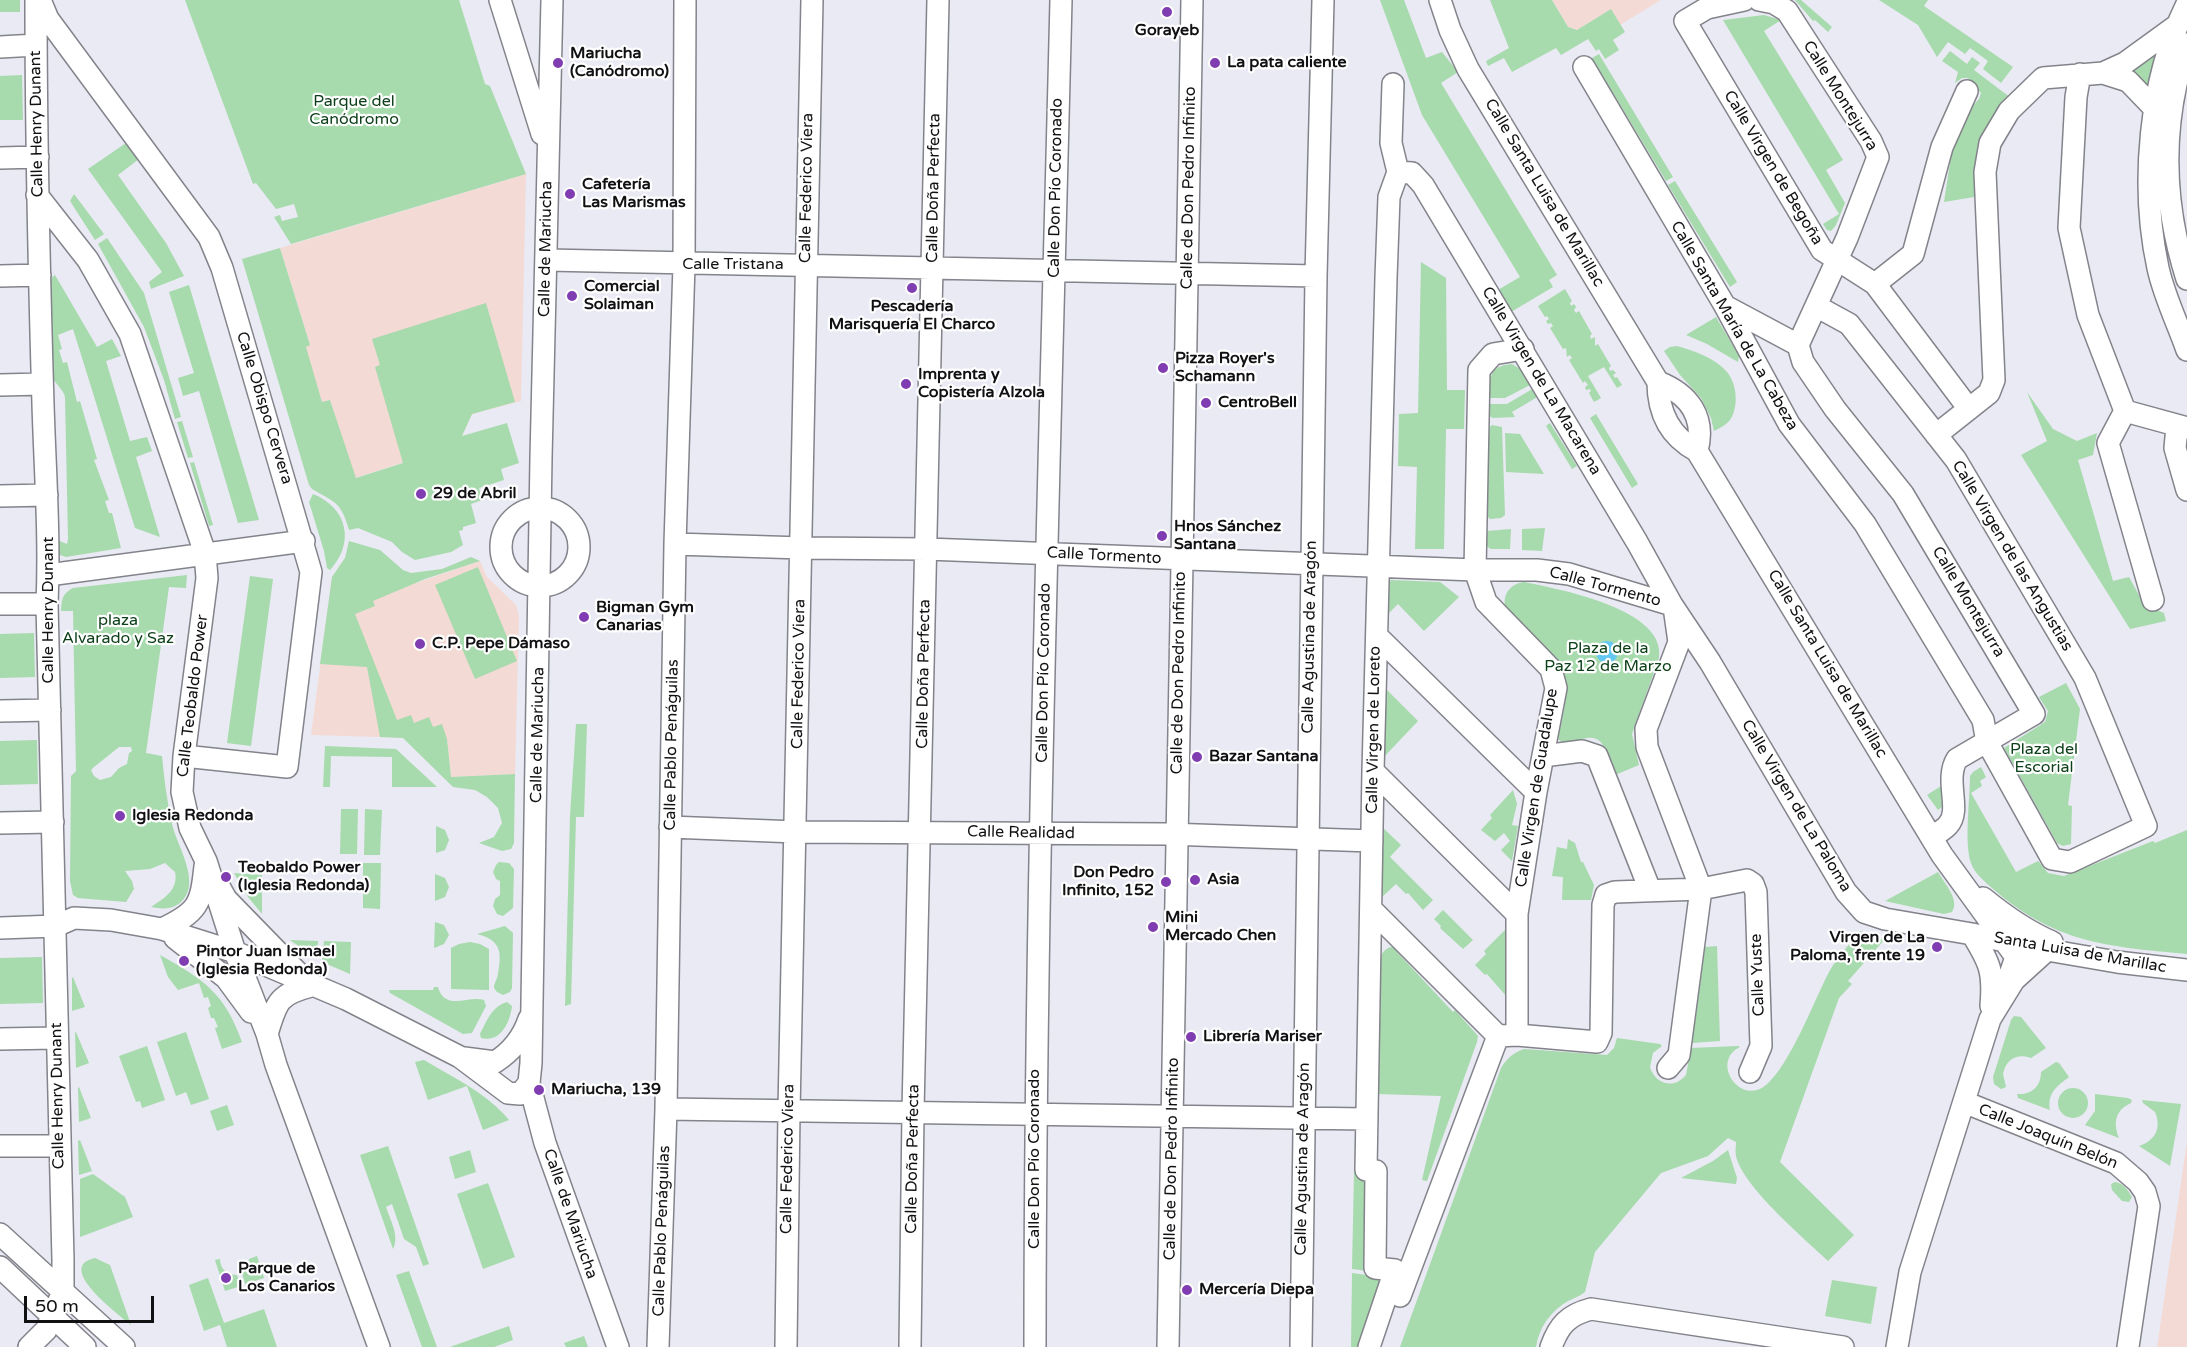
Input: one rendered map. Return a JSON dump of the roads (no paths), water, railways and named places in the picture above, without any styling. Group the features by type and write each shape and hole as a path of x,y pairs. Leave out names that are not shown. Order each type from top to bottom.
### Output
{"street":[{"name":"Calle Henry Dunant","path":"38,0 36,45 39,275 47,495 47,604 63,1292"},
{"name":"Calle Obispo Cervera","path":"38,0 48,19 209,237 222,268 304,541 311,572 287,767 184,756"},
{"path":"500,0 547,151"},
{"name":"Calle de Mariucha","path":"552,0 529,1083 545,1143 618,1347"},
{"name":"Calle Pablo Penáguilas","path":"658,1347 666,1109 675,544 684,265 685,0"},
{"name":"Calle Federico Viera","path":"786,1347 802,548 805,265 812,0"},
{"name":"Calle Doña Perfecta","path":"910,1347 913,1112 938,0"},
{"name":"Calle Don Pío Coronado","path":"1035,1347 1035,1113 1040,833 1060,0"},
{"name":"Calle de Don Pedro Infinito","path":"1168,1347 1192,0"},
{"name":"Calle Agustina de Aragón","path":"1301,1347 1311,563 1323,0"},
{"name":"Calle Santa Luisa de Marillac","path":"1440,0 1450,30 1468,69 1658,381 1658,396 1667,423 1685,445 1697,451 1932,837 2016,957 2002,998"},
{"name":"Calle Virgen de Begoña","path":"1744,0 1707,8 1685,21 1822,250 1875,284 1969,409"},
{"name":"Calle Montejurra","path":"1759,0 1774,3 1787,11 1871,141 1878,157 1838,260 1798,345 1803,362 1835,410 1903,494 2034,714 1957,759 1952,766 1952,817 1948,825 1932,837"},
{"path":"2187,4 2180,65 2170,109 2166,158 2172,221 2187,279"},
{"path":"2103,73 2182,35"},
{"path":"2182,35 2166,58 2156,110 2149,177 2151,227 2159,271 2187,350"},
{"path":"0,47 36,45"},
{"path":"516,49 529,58 545,56 550,51"},
{"name":"Calle Santa María de La Cabeza","path":"1584,67 1725,306 1789,424 1865,524 1978,710 1983,720 1987,742 2052,859"},
{"path":"1936,435 1989,393 1995,372 1985,171 1990,143 2009,111 2043,78 2103,73 2128,81 2156,110"},
{"path":"2080,74 2076,97 2069,228 2088,315 2125,411 2108,443 2153,600"},
{"path":"1393,84 1391,143 1398,172"},
{"path":"1875,284 1913,254 1942,147 1967,91"},
{"path":"0,158 38,157"},
{"name":"Calle Virgen de La Macarena","path":"1398,172 1412,173 1423,185 1672,605"},
{"name":"Calle Virgen de Loreto","path":"1369,1347 1395,1270 1375,1268 1376,1171 1366,1170 1373,771 1389,196 1398,172"},
{"name":"Calle Teobaldo Power","path":"38,195 88,260 130,334 205,553 207,578 184,756 182,792 190,828 206,861 235,952 267,1034 276,1065 379,1347"},
{"name":"Calle Tristana","path":"547,260 684,265 805,265 1316,276"},
{"path":"0,276 39,275"},
{"path":"1725,306 1798,345"},
{"name":"Calle Virgen de las Angustias","path":"1816,306 1849,324 1956,460 2085,678 2146,826 2070,862 2052,859"},
{"path":"1475,570 1479,369 1493,354 1522,350"},
{"name":"Calle Santa Luisa de Marillac","path":"1658,381 1684,396 1693,409 1700,439 1697,451"},
{"path":"0,385 42,384"},
{"path":"2125,411 2182,428 2175,448 2187,490"},
{"path":"0,496 47,495"},
{"path":"540,507 553,510 568,519 578,535 579,547 577,559 562,579 539,586 526,583 514,576 506,566 501,553 502,539 507,527 515,517 527,510 540,507"},
{"path":"48,575 304,541"},
{"name":"Calle Tormento","path":"675,544 927,549 1475,570 1537,570 1569,574 1672,605"},
{"name":"Calle Virgen de Guadalupe","path":"1475,570 1486,602 1551,669 1556,688 1536,792 1517,914 1507,1035"},
{"path":"0,604 47,604"},
{"path":"1668,1068 1679,1055 1701,889 1647,747 1646,729 1680,642 1672,605"},
{"name":"Calle Virgen de La Paloma","path":"1672,605 1710,662 1846,892 1864,912 1885,919 1965,933"},
{"path":"1377,636 1536,792"},
{"path":"0,711 50,710"},
{"path":"1543,756 1582,750 1597,756 1650,890"},
{"path":"1373,771 1517,914"},
{"path":"0,823 53,822"},
{"name":"Calle Realidad","path":"670,827 796,832 1176,835 1372,841"},
{"path":"162,929 187,917 199,902 206,861"},
{"path":"206,861 226,899 311,986"},
{"name":"Calle Santa Luisa de Marillac","path":"1958,877 1968,917 1965,933"},
{"name":"Calle Santa Luisa de Marillac","path":"1958,877 2005,916 2033,934 2083,955"},
{"name":"Calle Yuste","path":"1701,889 1747,880 1753,884 1756,892 1761,1046 1750,1072"},
{"path":"1371,909 1507,1035 1597,1042 1601,1033 1603,905 1606,895 1614,892 1701,889"},
{"path":"0,928 56,926 74,918 111,920 162,929 235,952 346,999 460,1057 508,1093 520,1094 529,1083 520,1065 504,1057"},
{"path":"162,929 225,978 267,1034"},
{"path":"1965,933 1987,958 1993,980 1990,1019"},
{"name":"Santa Luisa de Marillac","path":"1965,933 2116,962 2187,970"},
{"path":"1897,1347 1910,1272 1990,1019 2014,980 2047,950"},
{"path":"267,1034 276,1006 283,998 292,991 311,986"},
{"path":"460,1057 490,1063 504,1057 517,1043 532,1011"},
{"path":"1381,1347 1507,1035"},
{"path":"0,1039 56,1038"},
{"name":"Calle Joaquín Belón","path":"1964,1102 2116,1163 2139,1182 2149,1206 2128,1347"},
{"path":"666,1109 1367,1119"},
{"path":"0,1146 59,1146"},
{"path":"0,1234 124,1347"},
{"path":"0,1267 85,1347"},
{"path":"29,1347 46,1330 63,1292"},
{"path":"1551,1347 1561,1325 1572,1315 1592,1309 1725,1339 1843,1347"}],"water":[{"path":"1607,641 1615,644 1618,652 1615,660 1607,663 1599,660 1596,652 1599,644"}],"place":[{"name":"Gorayeb","path":"1167,12"},
{"name":"Mariucha (Canódromo)","path":"558,63"},
{"name":"La pata caliente","path":"1215,63"},
{"name":"Cafetería Las Marismas","path":"570,194"},
{"name":"Pescadería Marisquería El Charco","path":"912,288"},
{"name":"Comercial Solaiman","path":"572,296"},
{"name":"Pizza Royer's Schamann","path":"1163,368"},
{"name":"Imprenta y Copistería Alzola","path":"906,384"},
{"name":"CentroBell","path":"1206,403"},
{"name":"29 de Abril","path":"421,494"},
{"name":"Hnos Sánchez Santana","path":"1162,536"},
{"name":"Bigman Gym Canarias","path":"584,617"},
{"name":"C.P. Pepe Dámaso","path":"420,644"},
{"name":"Bazar Santana","path":"1197,757"},
{"name":"Iglesia Redonda","path":"120,816"},
{"name":"Teobaldo Power (Iglesia Redonda)","path":"226,877"},
{"name":"Asia","path":"1195,880"},
{"name":"Don Pedro Infinito, 152","path":"1166,882"},
{"name":"Mini Mercado Chen","path":"1153,927"},
{"name":"Virgen de La Paloma, frente 19","path":"1937,947"},
{"name":"Pintor Juan Ismael (Iglesia Redonda)","path":"184,961"},
{"name":"Librería Mariser","path":"1191,1037"},
{"name":"Mariucha, 139","path":"539,1090"},
{"name":"Parque de Los Canarios","path":"226,1278"},
{"name":"Mercería Diepa","path":"1187,1290"}],"park label":[{"name":"Parque del Canódromo","path":"354,111"},
{"name":"plaza Alvarado y Saz","path":"118,630"},
{"name":"Plaza de la Paz 12 de Marzo","path":"1608,658"},
{"name":"Plaza del Escorial","path":"2044,759"}]}
